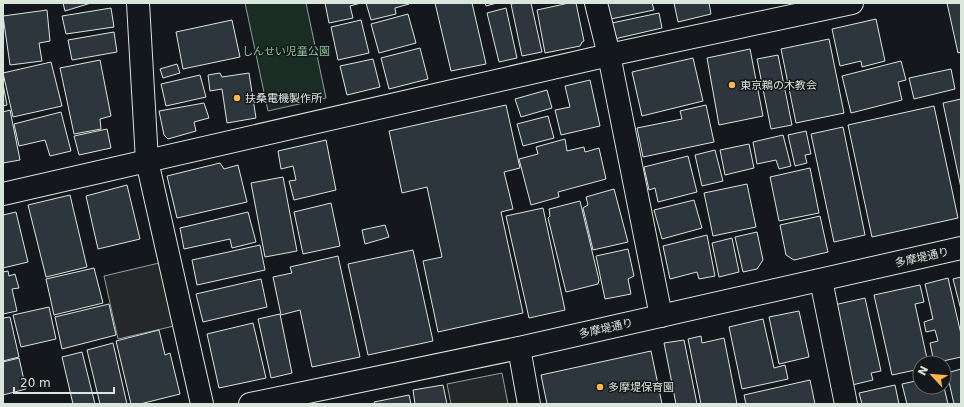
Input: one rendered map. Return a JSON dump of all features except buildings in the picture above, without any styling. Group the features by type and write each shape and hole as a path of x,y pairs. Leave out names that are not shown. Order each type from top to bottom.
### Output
{"street":[{"path":"138,3 147,161 202,404"},
{"path":"596,3 609,55 661,316"},
{"path":"3,194 609,55 852,3"},
{"name":"多摩堤通り","path":"250,404 519,348 961,248"},
{"path":"821,280 846,404"},
{"path":"519,348 529,404"}],"green space":[{"name":"しんせい児童公園","path":"245,3 306,3 326,98 268,111"}],"shaded area":[{"path":"159,263 174,326 118,339 104,276"},
{"path":"502,373 508,404 451,404 447,384"}],"place":[{"name":"東京鵜の木教会","path":"732,85"},
{"name":"扶桑電機製作所","path":"237,98"},
{"name":"多摩堤保育園","path":"600,387"}]}
